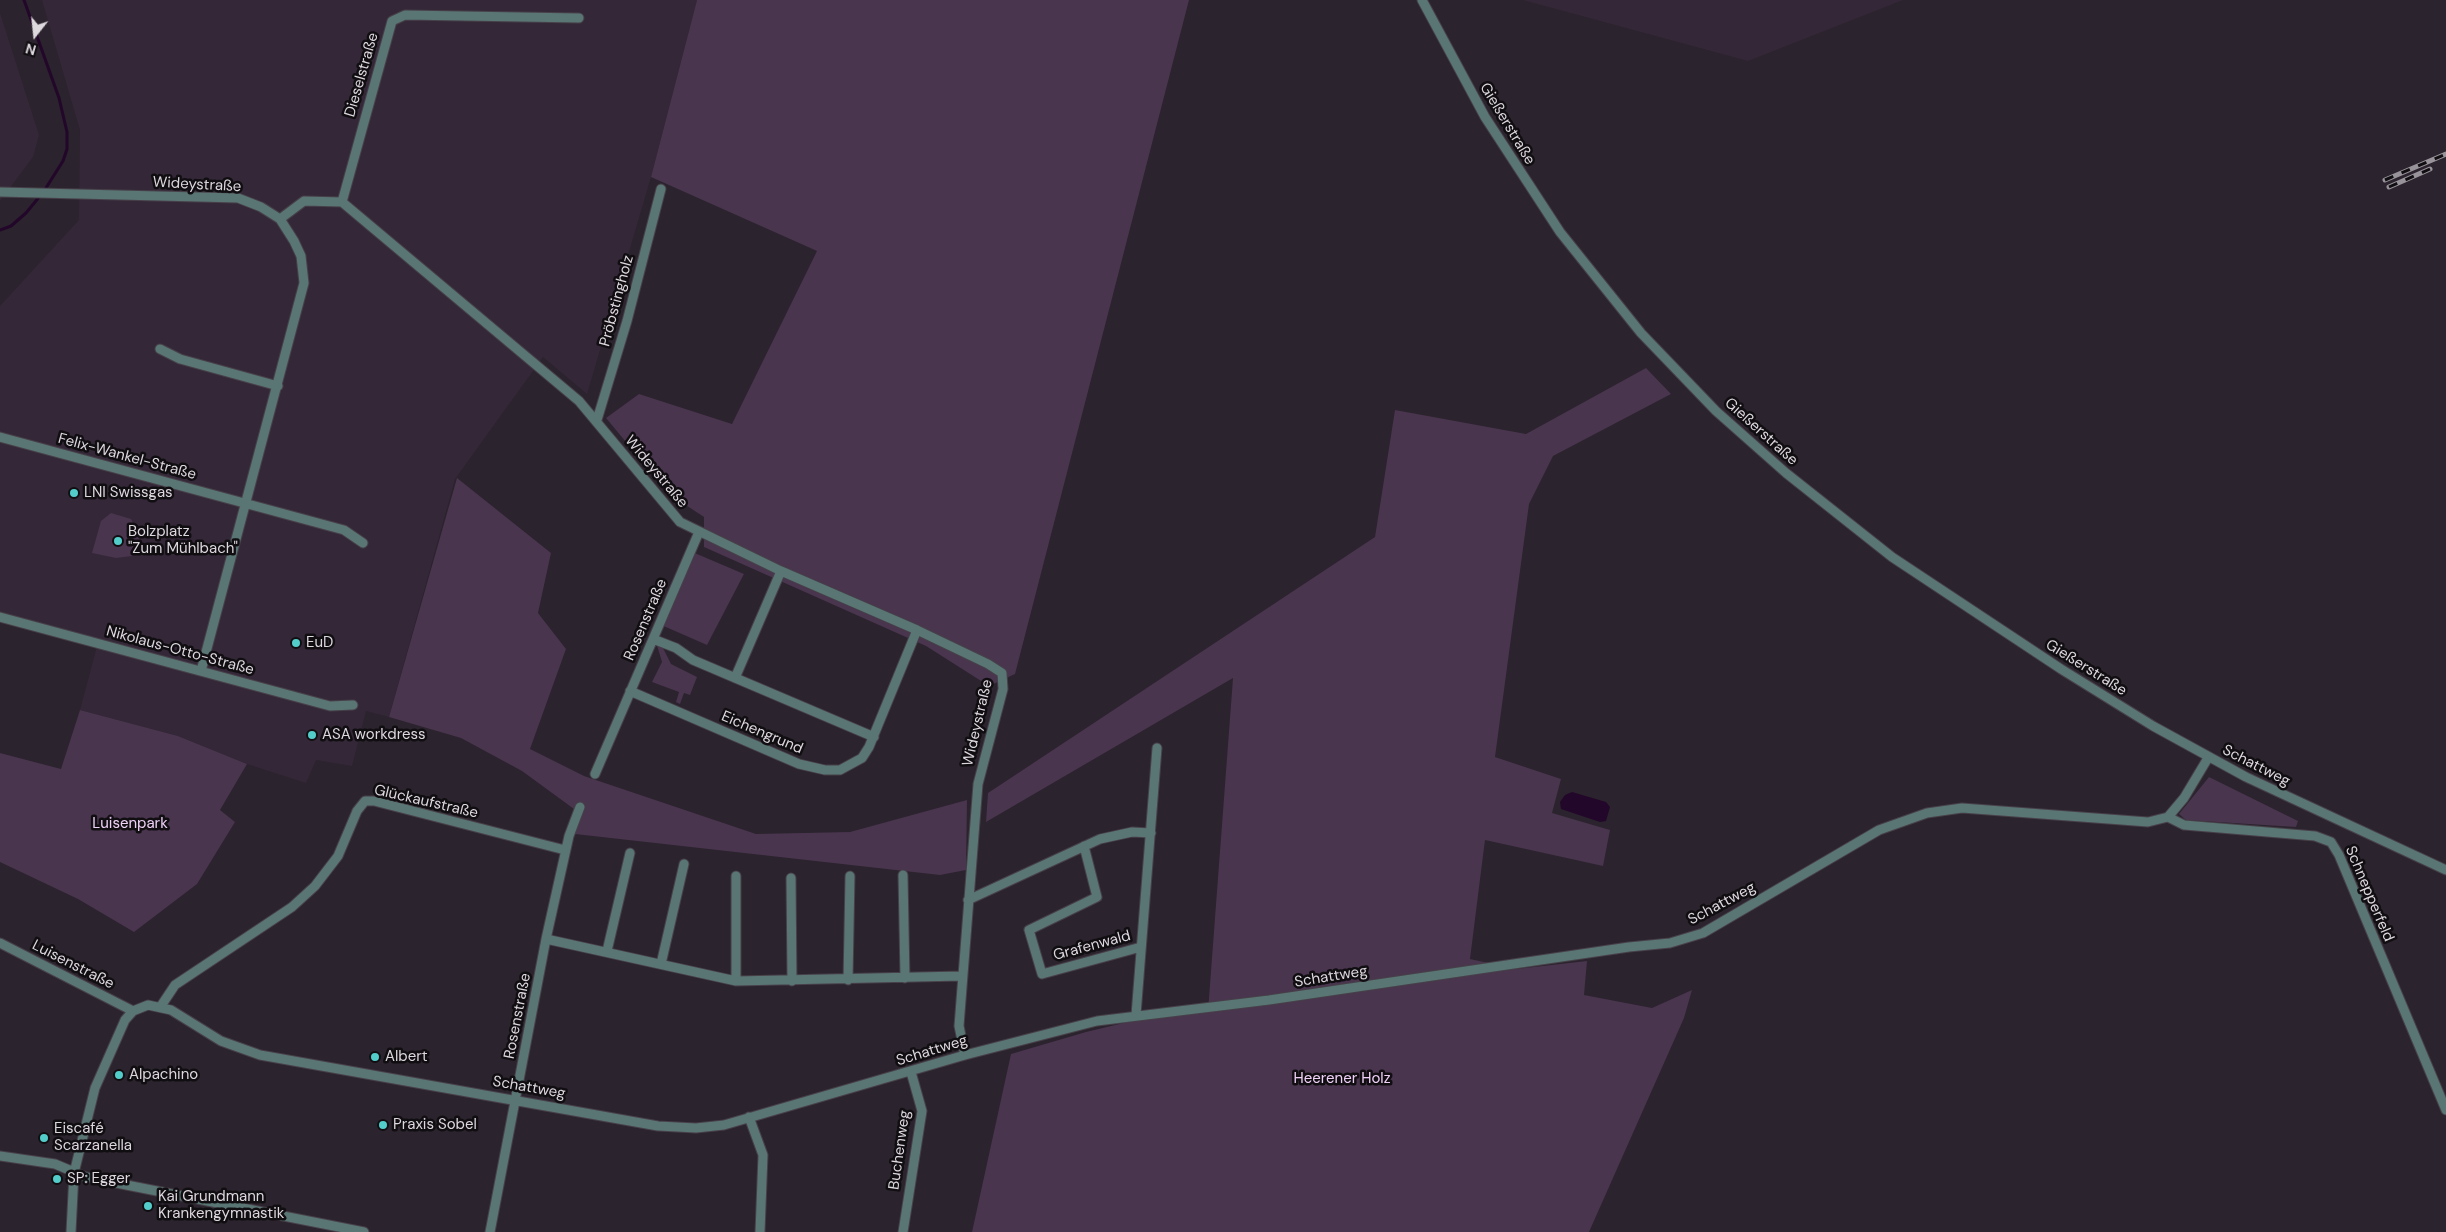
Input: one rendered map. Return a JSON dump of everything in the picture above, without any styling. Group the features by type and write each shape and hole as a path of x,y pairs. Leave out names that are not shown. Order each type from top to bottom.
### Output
{"street":[{"name":"Gießerstraße","path":"1422,0 1485,117 1560,232 1641,333 1716,411 1786,473 1892,557 2061,669 2208,758"},
{"name":"Dieselstraße","path":"342,202 392,21 405,15 579,18"},
{"name":"Pröbstingholz","path":"597,420 627,321 661,189"},
{"name":"Wideystraße","path":"0,192 238,198 256,205 280,219"},
{"path":"201,671 304,283 301,256 280,219 304,201 342,202"},
{"name":"Wideystraße","path":"342,202 579,401 597,420 680,522 781,571 917,630 988,664 1002,673 1003,689 978,784 959,1026 965,1055"},
{"path":"160,349 180,359 278,386"},
{"name":"Felix-Wankel-Straße","path":"0,437 344,530 363,543"},
{"name":"Rosenstraße","path":"595,774 699,532"},
{"path":"735,678 781,571"},
{"name":"Nikolaus-Otto-Straße","path":"0,617 330,706 353,705"},
{"name":"Eichengrund","path":"630,691 812,768 840,770 862,758 874,737 917,630"},
{"path":"653,639 676,648 693,660 874,737"},
{"name":"Grafenwald","path":"1136,1015 1157,748"},
{"name":"Schattweg","path":"161,1006 240,1050 680,1128 724,1125 965,1055 1097,1021 1270,1000 1562,956 1670,943 1703,933 1879,830 1927,813 1962,808 2148,822 2168,817 2184,798 2208,758 2291,799 2446,870"},
{"name":"Glückaufstraße","path":"161,1006 175,985 292,906 315,886 338,856 357,811 365,801 374,801 566,850"},
{"name":"Rosenstraße","path":"490,1232 546,939 566,850 580,807"},
{"name":"Schnepperfeld","path":"2168,817 2184,825 2315,836 2330,842 2339,855 2446,1110"},
{"path":"968,900 1084,846 1116,834 1151,833"},
{"name":"Grafenwald","path":"1084,846 1096,897 1030,930 1042,974 1141,948"},
{"path":"607,951 630,853"},
{"path":"661,964 684,864"},
{"path":"903,875 905,978"},
{"path":"736,876 736,981"},
{"path":"848,980 850,876"},
{"path":"791,878 792,981"},
{"path":"546,939 736,981 962,976"},
{"name":"Luisenstraße","path":"0,943 133,1011"},
{"path":"71,1232 74,1173 95,1088 118,1033 133,1011 148,1005 161,1006"},
{"name":"Buchenweg","path":"903,1232 922,1111 911,1072"},
{"path":"749,1117 763,1155 760,1232"},
{"path":"0,1156 55,1164 74,1173 364,1232"}],"shaded area":[{"path":"42,0 697,0 651,177 587,394 543,357 455,479 389,717 366,711 352,766 316,760 306,783 247,764 178,736 80,710 99,639 0,612 0,306 79,220 80,130"},
{"path":"1523,0 1903,0 1748,61"},
{"path":"0,13 39,135 33,157 0,201"},
{"path":"1572,792 1606,802 1610,807 1606,821 1600,822 1561,809 1560,802 1565,795"}],"green space":[{"path":"697,0 1189,0 1015,674 989,686 926,646 704,547 704,517 669,494 606,418 639,394 732,424 817,251 651,177"},
{"name":"Heerener Holz","path":"1646,368 1671,394 1553,456 1529,504 1495,757 1561,779 1552,813 1610,830 1603,866 1485,840 1470,959 1516,969 1587,961 1584,995 1652,1008 1692,990 1684,1018 1589,1232 972,1232 1011,1054 1086,1032 1136,1020 1208,1011 1233,678 986,822 988,793 1375,537 1395,410 1526,434"},
{"path":"457,478 551,553 538,613 566,649 530,749 584,776 756,834 850,832 967,800 966,870 940,875 566,833 574,809 522,771 461,738 389,717"},
{"name":"Bolzplatz \"Zum Mühlbach\"","path":"111,513 131,519 139,535 140,548 132,556 116,558 92,553 101,521"},
{"path":"690,551 744,574 707,645 659,624"},
{"path":"656,642 661,644 671,664 697,677 690,695 684,693 680,704 676,702 679,692 652,682 662,662"},
{"name":"Luisenpark","path":"80,710 178,736 247,764 220,810 235,822 197,884 134,932 78,899 0,862 0,753 61,769"},
{"path":"2209,777 2298,821 2296,827 2186,820 2179,814"}],"waterway":[{"path":"24,0 59,98 67,132 67,149 63,161 44,191"},
{"path":"0,230 11,226 26,213 40,196"}],"railway":[{"path":"2385,180 2446,154"},
{"path":"2389,187 2430,169"}],"place":[{"name":"LNI Swissgas","path":"74,493"},
{"name":"Bolzplatz \"Zum Mühlbach\"","path":"118,541"},
{"name":"EuD","path":"296,643"},
{"name":"ASA workdress","path":"312,735"},
{"name":"Albert","path":"375,1057"},
{"name":"Alpachino","path":"119,1075"},
{"name":"Praxis Sobel","path":"383,1125"},
{"name":"Eiscafé Scarzanella","path":"44,1138"},
{"name":"SP: Egger","path":"57,1179"},
{"name":"Kai Grundmann Krankengymnastik","path":"148,1206"}]}
